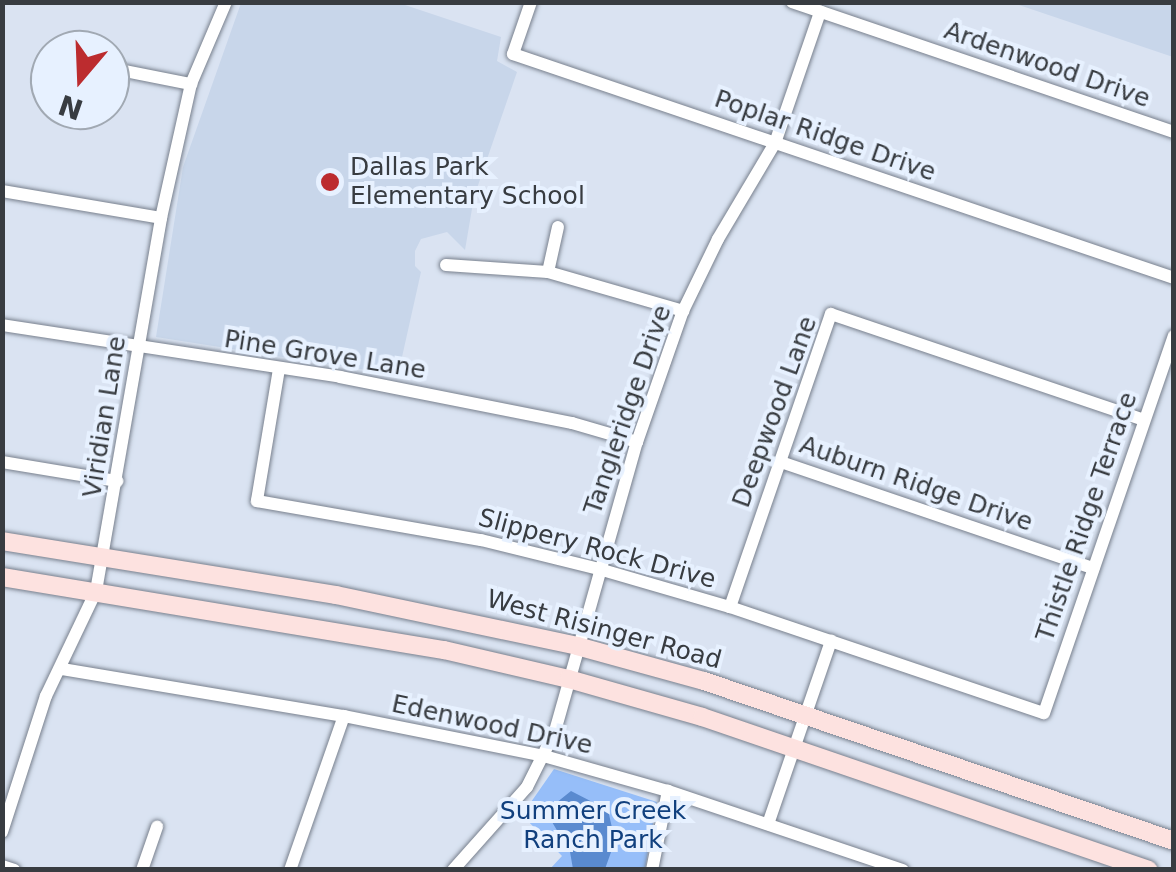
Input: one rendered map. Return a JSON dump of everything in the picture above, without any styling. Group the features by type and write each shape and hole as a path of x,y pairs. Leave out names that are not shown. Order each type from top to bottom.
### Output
{"main road":[{"name":"West Risinger Road","path":"2,541 464,618 577,646 806,715 1174,841"},
{"path":"2,577 444,650 569,679 794,749 1148,870"},
{"path":"1034,829 1046,796"}],"street":[{"name":"Viridian Lane","path":"2,832 46,696 96,591 161,218 191,84 226,2"},
{"name":"Poplar Ridge Drive","path":"531,2 514,54 1174,278"},
{"name":"Ardenwood Drive","path":"792,2 1174,132"},
{"name":"Tangleridge Drive","path":"453,870 516,801 544,756 637,442 683,310 718,239 775,143 820,12"},
{"path":"130,72 191,84"},
{"path":"2,190 161,218"},
{"path":"548,272 558,227"},
{"path":"446,265 548,272 683,310"},
{"name":"Deepwood Lane","path":"730,607 831,314 1144,420"},
{"name":"Pine Grove Lane","path":"2,325 138,350 340,376 572,423 637,442"},
{"name":"Thistle Ridge Terrace","path":"1044,713 1174,336"},
{"name":"Slippery Rock Drive","path":"279,369 257,502 482,540 599,569 730,607 1044,713"},
{"path":"2,462 118,481"},
{"name":"Auburn Ridge Drive","path":"781,462 1093,568"},
{"path":"768,824 831,641"},
{"name":"Edenwood Drive","path":"62,669 344,716 544,756 668,791 902,870"},
{"path":"290,870 344,716"},
{"path":"652,870 668,791"},
{"path":"142,870 158,827"},
{"path":"2,866 14,870"}],"shaded area":[{"name":"Dallas Park Elementary School","path":"241,3 399,3 501,37 497,61 517,72 474,197 465,250 447,232 421,239 415,251 415,266 421,272 398,375 156,337 183,167"},
{"path":"1013,3 1173,3 1173,57"},
{"path":"571,791 608,810 615,841 605,869 573,869 570,852 552,822 550,813 556,803"}],"green space":[{"name":"Summer Creek Ranch Park","path":"554,769 657,802 645,869 550,869 562,856 522,815"}],"place":[{"name":"Dallas Park Elementary School","path":"330,182"}]}
